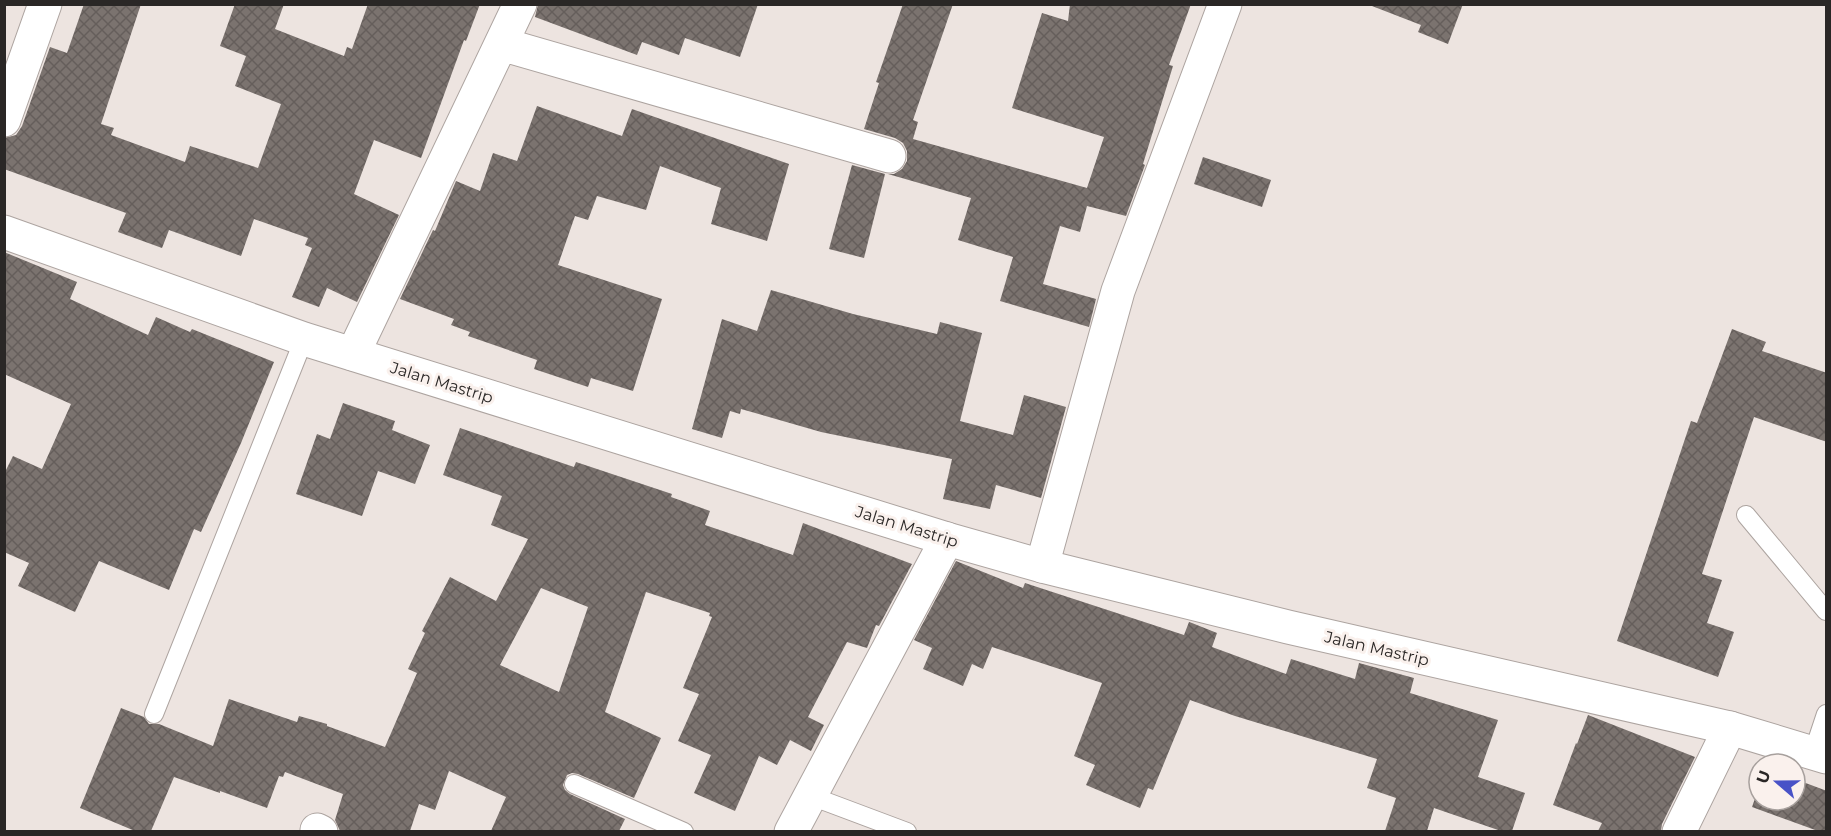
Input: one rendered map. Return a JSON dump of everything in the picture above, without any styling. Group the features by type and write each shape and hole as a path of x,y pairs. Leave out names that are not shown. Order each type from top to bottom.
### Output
{"street":[{"path":"4,120 45,4"},
{"path":"353,354 520,4"},
{"path":"1042,566 1118,291 1225,4"},
{"path":"501,44 889,156"},
{"name":"Jalan Mastrip","path":"4,232 304,339 947,539 1042,566 1288,627 1730,728 1820,755"},
{"path":"791,831 947,539"},
{"path":"1679,831 1730,728"}],"lane":[{"path":"154,714 304,339"},
{"path":"1746,515 1827,611"},
{"path":"1820,755 1827,714"},
{"path":"574,784 684,831"},
{"path":"811,796 907,831"}],"building":[{"path":"84,4 141,4 101,124 114,128 111,135 185,162 190,146 258,168 281,104 235,86 246,56 220,46 235,4 284,4 275,29 344,56 347,47 352,49 368,4 480,4 466,41 464,40 421,158 374,140 354,194 399,215 357,302 327,288 319,307 292,297 312,248 305,245 308,238 254,219 241,256 169,230 162,248 118,232 126,213 4,169 4,138 16,135 22,126 50,47 67,53"},
{"path":"538,4 758,4 740,57 685,38 679,55 642,42 637,55 535,17"},
{"path":"903,4 953,4 913,120 918,122 913,139 1087,188 1104,137 1012,108 1042,13 1068,21 1070,4 1191,4 1169,65 1173,66 1143,164 1145,165 1126,216 1087,206 1080,232 1060,226 1043,284 1096,299 1089,327 1000,301 1013,257 958,240 971,198 888,174 894,174 902,169 907,161 907,151 903,143 895,138 864,129 879,83 876,82"},
{"path":"1373,4 1463,4 1448,44 1418,32 1421,25 1372,6"},
{"path":"537,106 622,136 632,109 789,164 767,241 711,224 721,188 660,166 646,210 597,196 588,220 575,216 558,265 662,299 633,391 591,378 588,387 534,369 537,360 468,336 470,332 451,325 454,319 400,299 433,230 435,231 456,181 480,191 493,153 517,161"},
{"path":"1203,157 1271,180 1262,207 1194,184"},
{"path":"852,165 885,174 864,258 829,249"},
{"path":"4,252 77,282 70,299 148,335 156,317 190,332 192,329 274,362 201,532 194,529 169,590 99,561 75,612 18,586 29,563 4,552 4,474 13,456 42,469 71,404 4,374"},
{"path":"771,290 853,314 937,334 940,322 982,333 960,421 1013,435 1024,395 1066,407 1041,498 996,485 990,509 943,499 952,459 821,432 741,409 740,414 730,411 722,438 692,429 722,319 757,331"},
{"path":"1732,329 1766,342 1762,351 1827,373 1827,442 1754,417 1702,574 1722,580 1707,623 1734,632 1718,677 1617,641 1691,421 1697,423"},
{"path":"343,403 395,421 392,430 430,445 415,484 378,471 362,516 296,494 317,434 330,439"},
{"path":"460,428 574,467 576,462 672,494 671,497 710,511 705,525 793,555 803,523 912,564 879,626 876,625 867,648 847,642 808,717 824,725 811,751 790,740 777,765 759,756 735,811 694,793 711,755 678,741 699,694 683,688 712,617 709,616 710,613 646,592 605,712 661,738 634,798 578,774 567,775 563,785 570,794 625,819 619,831 491,831 506,797 449,771 435,810 419,804 410,831 340,831 335,820 343,794 285,772 283,777 279,776 267,808 174,777 151,831 135,831 80,808 121,708 144,717 149,724 159,724 213,746 229,699 297,722 299,716 327,724 327,726 385,747 417,673 408,669 425,633 422,631 450,577 496,601 528,539 491,525 502,496 443,475","holes":["541,588 588,607 559,692 500,665"]},
{"path":"956,561 1023,588 1025,583 1184,635 1189,622 1192,623 1217,633 1212,647 1286,674 1291,659 1355,679 1359,663 1414,678 1410,693 1498,720 1478,777 1525,793 1512,831 1501,831 1434,808 1427,831 1385,831 1396,798 1367,788 1377,759 1190,700 1153,790 1148,788 1140,808 1086,785 1095,765 1074,756 1102,683 992,647 983,669 972,664 963,686 923,669 932,648 914,640"},
{"path":"1588,715 1695,757 1662,824 1661,831 1598,831 1602,823 1553,805"},
{"path":"1807,784 1827,791 1827,831 1818,831 1766,812 1807,812"}]}
